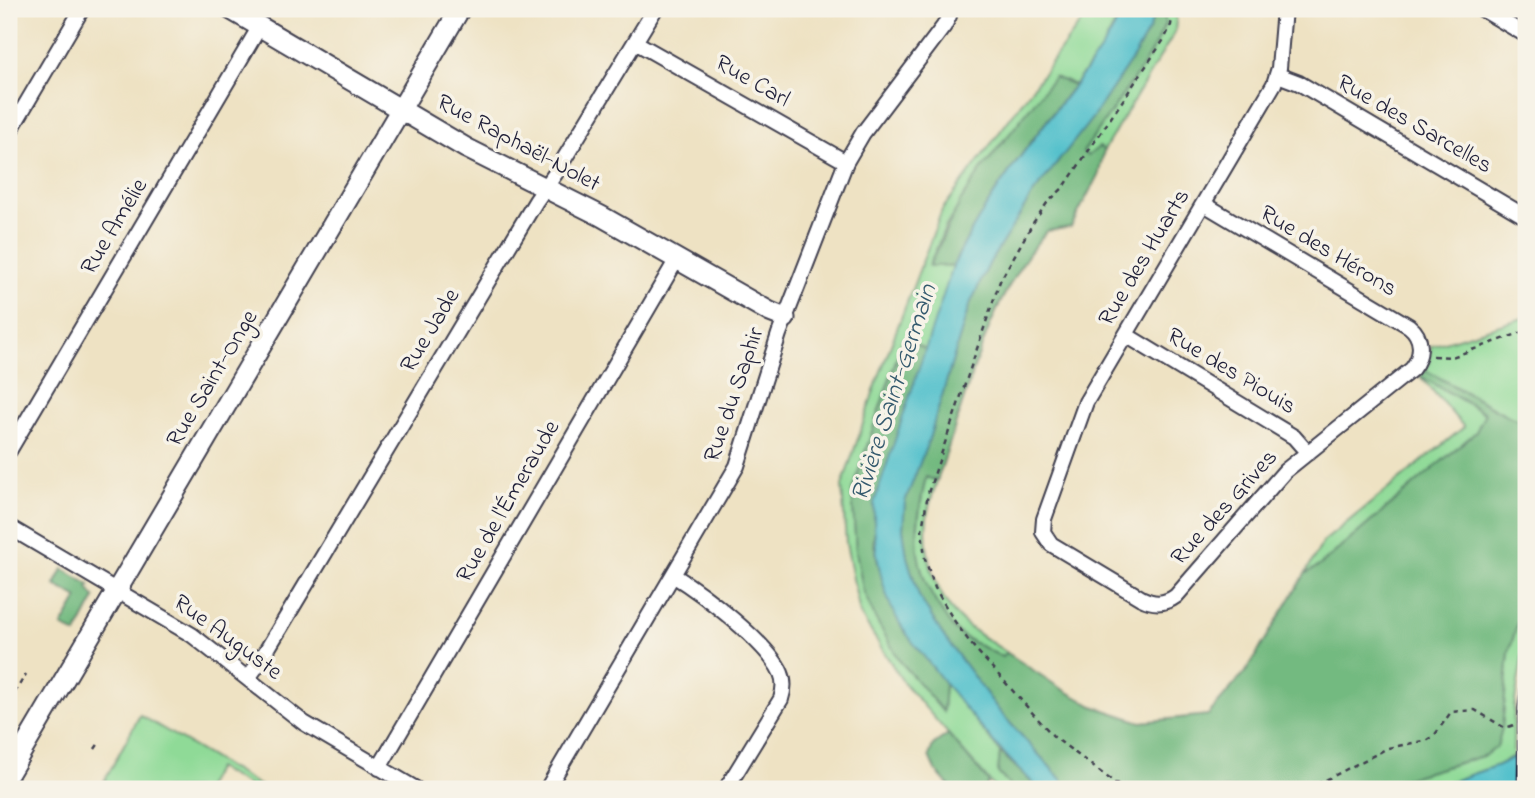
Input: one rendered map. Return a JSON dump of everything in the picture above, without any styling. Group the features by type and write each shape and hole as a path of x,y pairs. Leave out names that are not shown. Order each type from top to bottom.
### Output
{"street":[{"path":"9,132 82,9"},
{"name":"Rue Raphaël-Nolet","path":"230,9 466,148 601,216 785,318"},
{"name":"Rue Saint-Onge","path":"9,774 460,9"},
{"name":"Rue Jade","path":"248,678 655,9"},
{"name":"Rue des Huarts","path":"1043,532 1046,512 1083,409 1278,75 1284,9"},
{"path":"1482,9 1526,35"},
{"name":"Rue du Saphir","path":"547,789 737,466 785,318 846,162 863,133 944,26 949,10"},
{"name":"Rue Amélie","path":"9,451 260,26"},
{"name":"Rue Carl","path":"635,42 846,162"},
{"name":"Rue des Sarcelles","path":"1278,75 1299,83 1526,217"},
{"name":"Rue des Hérons","path":"1204,204 1409,326 1417,334 1420,351"},
{"name":"Rue de l'Émeraude","path":"379,768 677,259"},
{"name":"Rue des Piouis","path":"1125,335 1294,437 1308,453"},
{"name":"Rue des Grives","path":"1043,532 1056,548 1141,598 1153,603 1165,602 1176,596 1285,471 1412,369 1420,351"},
{"name":"Rue Auguste","path":"9,527 192,635 304,723 416,789"},
{"path":"673,575 746,631 778,668 783,679 784,690 780,699 726,789"}],"path":[{"path":"1128,789 1119,786 1054,737 971,644 953,619 932,581 925,559 922,530 928,493 1000,281 1033,223 1047,203 1064,187 1165,38 1171,25 1172,9"},
{"path":"1420,351 1452,357 1526,331"},
{"path":"9,702 26,674"},
{"path":"1308,789 1388,748 1428,740 1451,712 1475,710 1506,728 1526,721"},
{"path":"95,749 99,743"}],"green space":[{"path":"1079,9 1123,9 1101,50 1074,85 1065,80 1003,141 979,173 946,226 929,265 953,266 926,349 903,339 852,491 856,551 863,589 876,618 900,661 943,710 945,683 1000,752 998,773 1013,789 996,789 903,682 860,614 846,543 842,486 878,379 942,210 1082,21"},
{"path":"1156,9 1165,9 1165,24 1158,40 1083,152 1088,156 1099,147 1104,150 1099,173 1071,227 1047,231 1008,287 980,350 937,481 926,477 917,531 924,579 951,626 960,634 1002,657 1006,652 1093,706 1141,722 1208,715 1247,670 1305,574 1319,566 1476,432 1485,413 1420,376 1425,370 1510,417 1526,422 1526,622 1518,621 1509,652 1502,728 1497,747 1486,755 1369,789 1070,789 1000,712 942,634 919,596 907,557 903,529 905,502 929,439 969,306 990,262 1032,195 1093,117 1134,56 1149,30"},
{"path":"1165,9 1177,9 1175,32 1104,150 1099,147 1088,156 1083,152 1158,40 1165,24"},
{"path":"1054,77 1074,85 993,195 953,266 929,266 960,202 979,173"},
{"path":"1526,317 1526,422 1510,417 1425,370 1429,364 1431,346"},
{"path":"903,339 926,349 909,399 873,539 890,603 903,629 945,683 943,712 900,661 875,618 863,590 856,551 852,491"},
{"path":"1420,376 1485,414 1476,432 1319,566 1305,574 1323,542 1464,427"},
{"path":"926,477 937,481 928,509 926,531 936,583 949,606 962,621 1006,652 1002,657 953,628 931,595 924,579 919,563 917,531"},
{"path":"63,569 90,585 88,588 95,598 76,634 62,626 78,598 55,585"},
{"path":"1518,620 1526,622 1526,635 1514,707 1513,756 1498,765 1430,789 1369,789 1486,755 1502,728 1509,652"},
{"path":"140,715 265,789 254,789 217,768 205,789 100,789"},
{"path":"948,734 989,782 985,789 952,789 935,770 929,756 933,745"},
{"path":"1000,752 1039,789 1013,789 998,773"}],"water":[{"path":"1123,9 1156,9 1149,30 1134,56 1093,117 1032,195 990,262 969,306 929,439 905,502 903,529 907,557 919,596 942,634 1000,712 1070,789 1039,789 971,716 898,620 889,602 879,565 874,503 953,266 963,246 1013,167 1101,50"},
{"path":"1526,751 1526,785 1518,789 1430,789 1498,765"}],"railway":[{"path":"1520,789 1521,708 1526,664"}],"water label":[{"name":"Rivière Saint-Germain","path":"895,393"}]}
